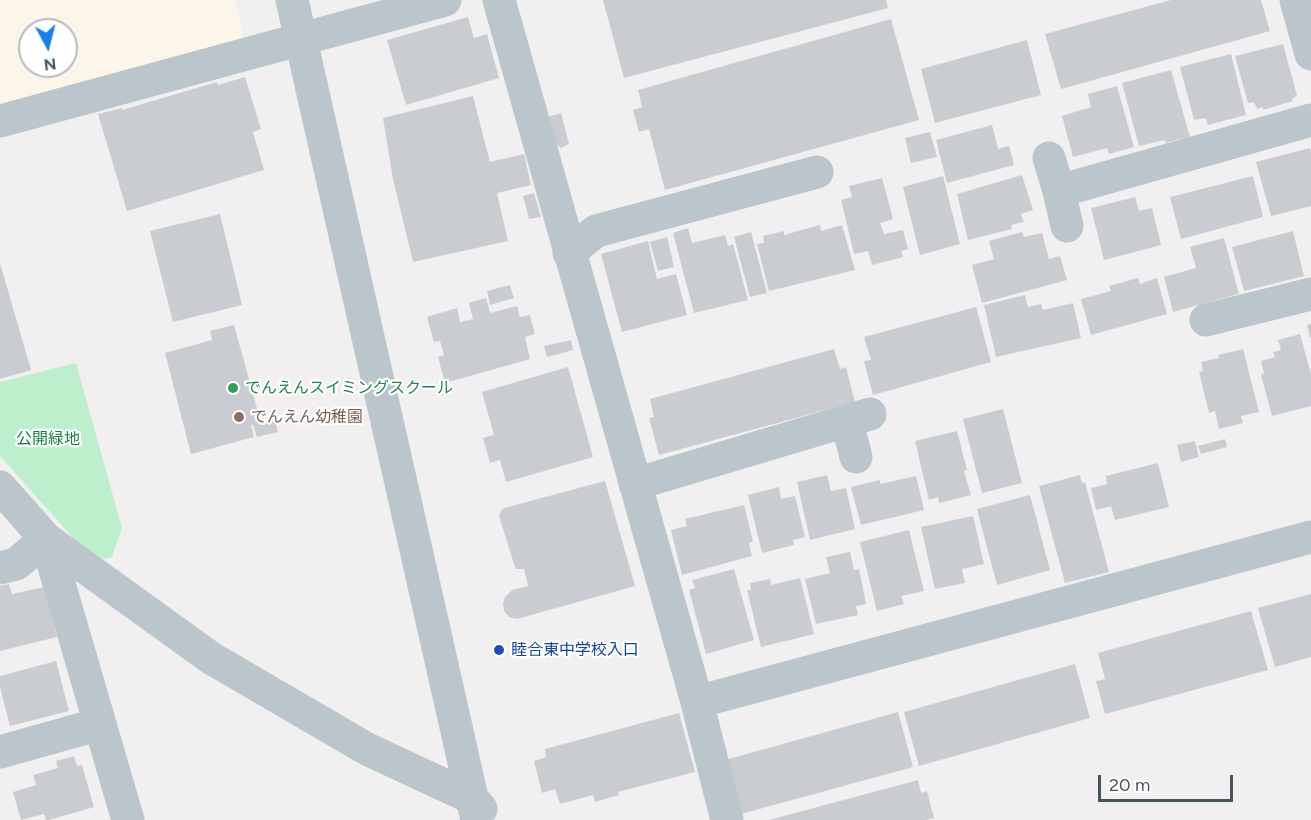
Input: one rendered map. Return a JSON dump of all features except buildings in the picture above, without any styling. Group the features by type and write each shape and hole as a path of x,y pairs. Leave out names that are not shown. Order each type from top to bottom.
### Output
{"street":[{"path":"292,0 480,813"},
{"path":"0,121 445,0"},
{"path":"499,0 697,702 727,820"},
{"path":"1296,0 1311,54"},
{"path":"1059,191 1311,120"},
{"path":"1049,158 1068,226"},
{"path":"569,253 596,231 817,172"},
{"path":"1206,320 1311,294"},
{"path":"635,484 858,418 856,457"},
{"path":"0,487 46,539 211,658 480,813"},
{"path":"697,702 1311,537"},
{"path":"0,568 15,564 46,539"},
{"path":"46,539 128,820"},
{"path":"0,752 100,724"}],"shaded area":[{"path":"0,0 235,0 244,41 0,109"}],"green space":[{"name":"公開緑地","path":"76,363 122,528 112,557 103,559 83,549 0,456 0,382"}],"place":[{"name":"でんえんスイミングスクール","path":"233,388"},
{"name":"でんえん幼稚園","path":"239,417"},
{"name":"睦合東中学校入口","path":"499,650"}]}
